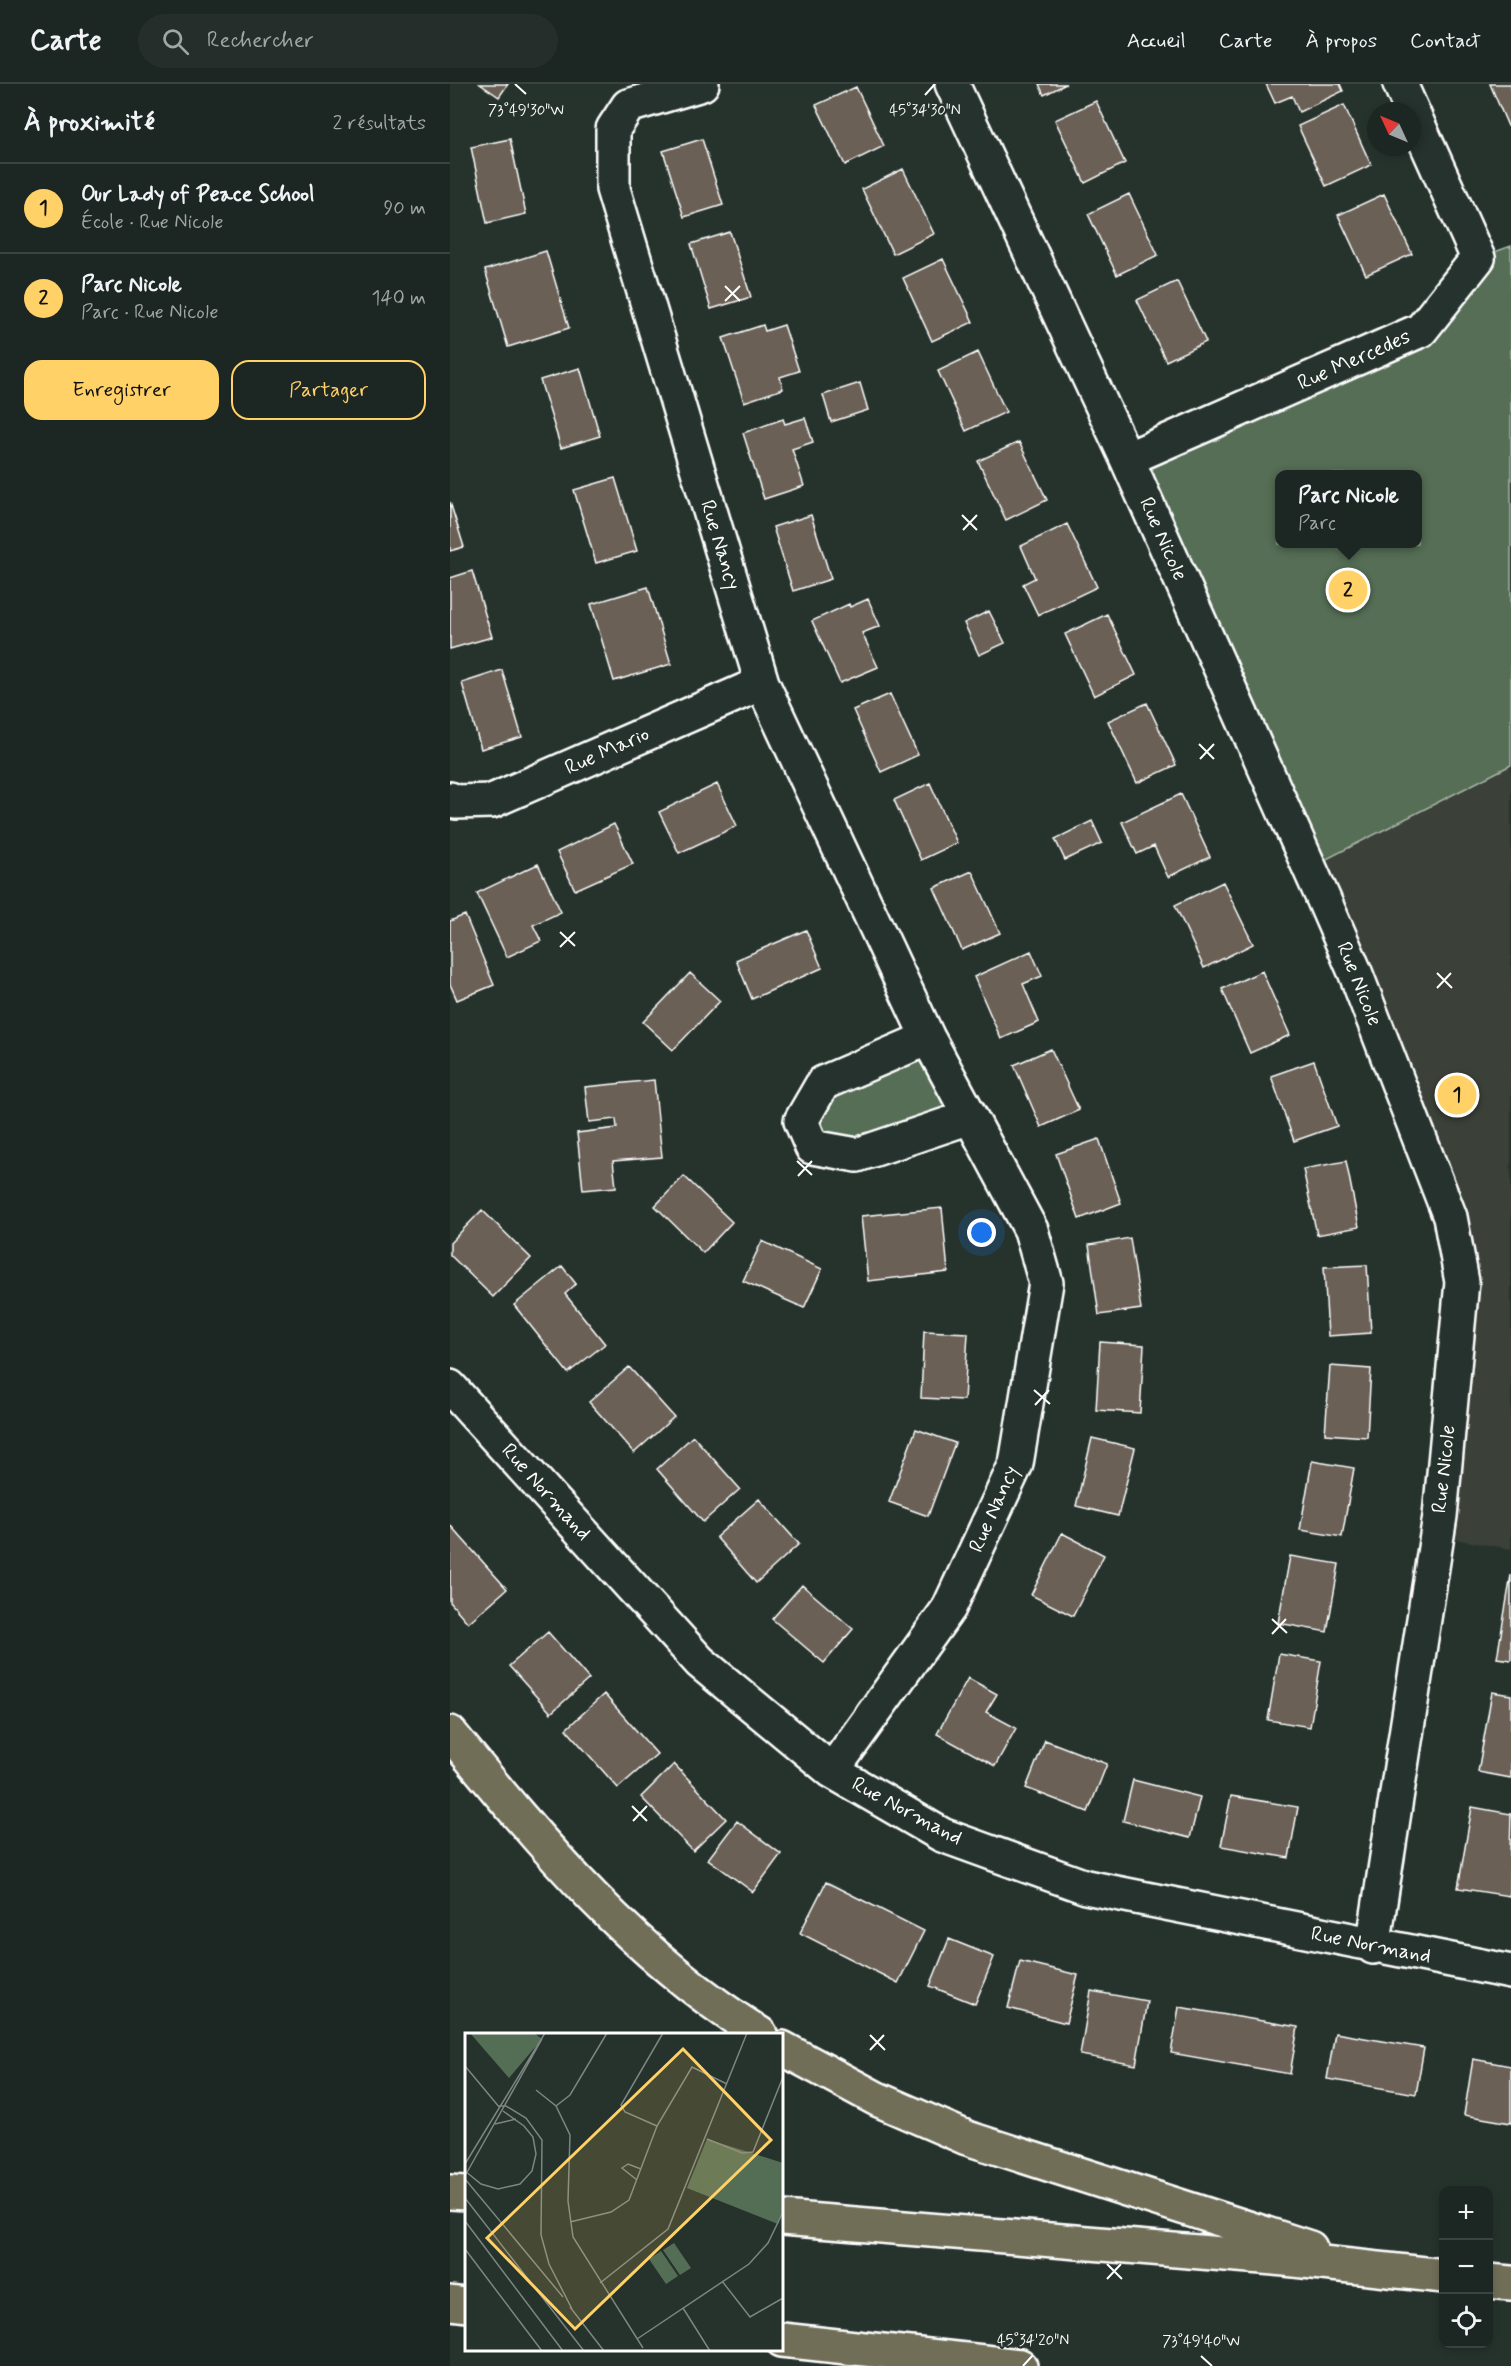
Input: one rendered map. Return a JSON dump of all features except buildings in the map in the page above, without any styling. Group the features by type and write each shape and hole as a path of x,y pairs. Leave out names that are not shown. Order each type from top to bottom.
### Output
{"highway":[{"path":"450,1733 530,1830 618,1924 694,1989 759,2033"},
{"path":"783,2049 877,2099 967,2138 1375,2268"},
{"path":"450,2192 465,2193"},
{"path":"783,2218 1082,2241 1439,2276"},
{"path":"1493,2281 1511,2283"},
{"path":"450,2304 465,2305"},
{"path":"783,2340 1020,2366"}],"street":[{"name":"Rue Nancy","path":"702,84 628,106 613,129 613,189 762,683 928,1038 1031,1230 1046,1283 1016,1464 949,1608 832,1771"},
{"name":"Rue Nicole","path":"952,84 1127,459 1355,972 1450,1217 1462,1281 1440,1516 1373,1947"},
{"name":"Rue Mercedes","path":"1127,459 1421,330 1478,258 1400,84"},
{"name":"Rue Mario","path":"450,799 455,802 492,801 762,683"},
{"path":"928,1038 823,1083 801,1121 812,1147 857,1155 970,1117"},
{"name":"Rue Normand","path":"450,1387 700,1662 832,1771 942,1834 1086,1887 1373,1947 1511,1972"}],"shaded area":[{"path":"1511,765 1511,1549 1437,1536 1462,1282 1309,868"}],"green space":[{"path":"1511,246 1511,765 1309,868 1127,459 1421,330 1478,258"},
{"path":"928,1038 970,1117 812,1147 823,1083"}],"place":[{"name":"Parc Nicole","path":"1348,590"},
{"name":"Our Lady of Peace School","path":"1457,1095"}]}
